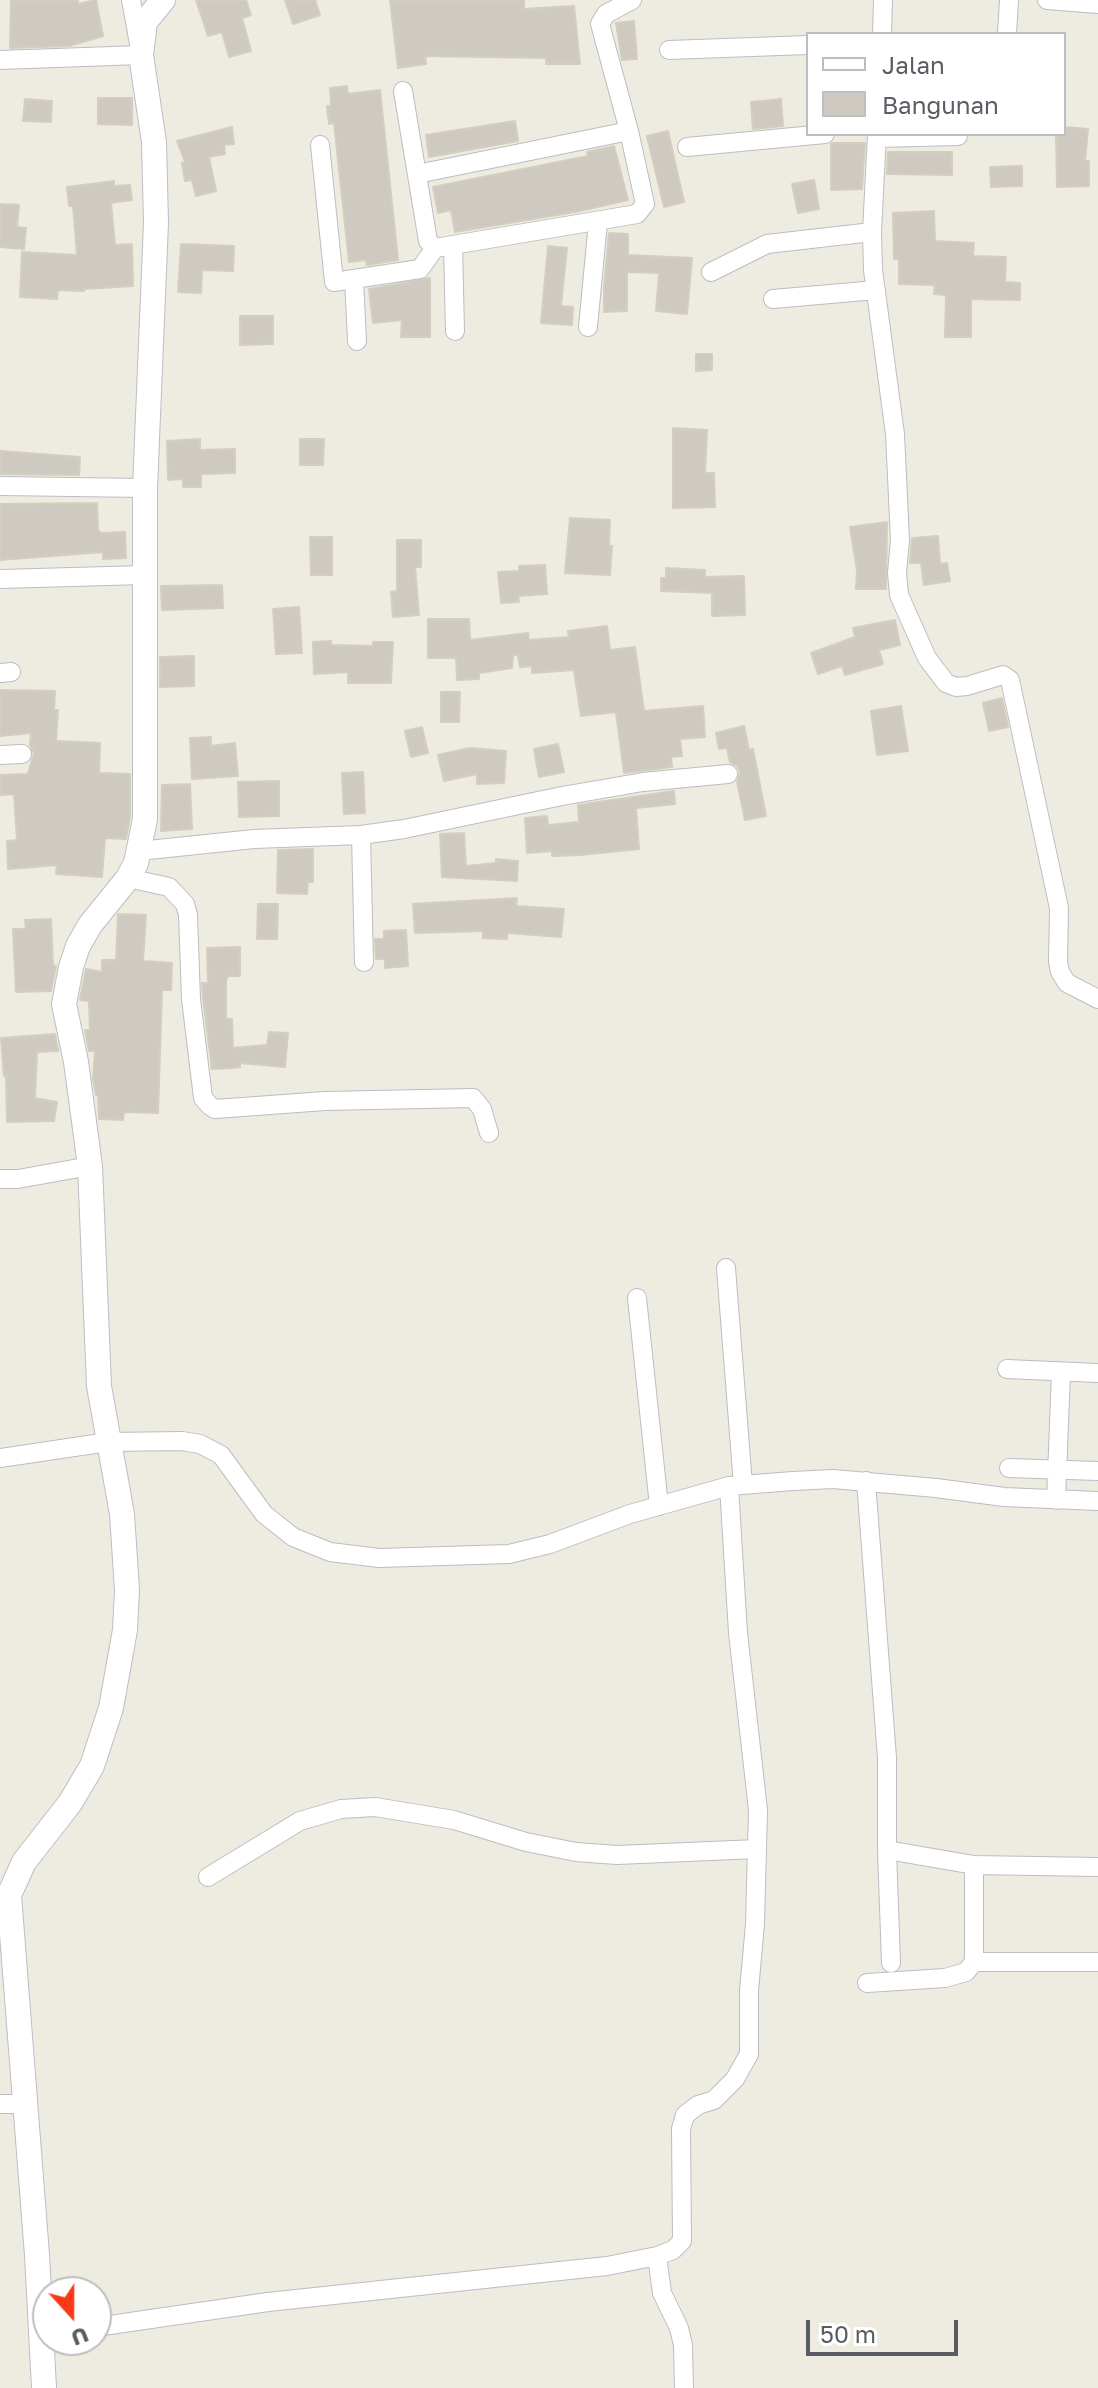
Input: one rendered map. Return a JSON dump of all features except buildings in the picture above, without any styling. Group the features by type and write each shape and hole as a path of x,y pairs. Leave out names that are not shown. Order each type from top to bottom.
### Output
{"street":[{"path":"39,2276 12,2104 9,1895 24,1862 70,1803 92,1766 117,1684 127,1590 122,1514 99,1386 90,1166 76,1062 66,1019 66,987 84,936 128,878 139,851 146,806 145,488 156,223 154,142 131,0"},
{"path":"141,55 145,22 163,0"},
{"path":"403,91 428,241 444,247 637,214 645,204 600,24 606,14 632,0"},
{"path":"882,32 883,0"},
{"path":"1007,32 1009,0"},
{"path":"1047,0 1098,4"},
{"path":"669,50 806,45"},
{"path":"0,60 141,55"},
{"path":"417,174 629,131"},
{"path":"687,147 806,136"},
{"path":"958,136 877,136 872,232 876,290 895,434 899,595 927,658 946,683 956,687 967,686 1003,675 1010,680 1059,908 1060,972 1067,983 1098,999"},
{"path":"320,145 334,282 420,269 444,247"},
{"path":"588,327 598,222"},
{"path":"711,272 767,244 872,232"},
{"path":"444,247 455,331"},
{"path":"354,279 357,341"},
{"path":"773,299 876,290"},
{"path":"0,486 145,488"},
{"path":"0,579 144,575"},
{"path":"0,755 22,754"},
{"path":"139,851 254,839 361,835 643,782 728,774"},
{"path":"361,835 364,962"},
{"path":"128,878 169,887 185,904 191,999 206,1103 215,1109 325,1101 473,1098 480,1105 489,1133"},
{"path":"0,1179 18,1179 90,1166"},
{"path":"112,2325 238,2306 607,2266 657,2256 673,2250 682,2241 681,2129 685,2115 698,2105 714,2100 735,2079 749,2054 749,1991 755,1924 757,1795 738,1633 736,1486 726,1268"},
{"path":"637,1298 659,1506"},
{"path":"1007,1369 1098,1373"},
{"path":"1056,1500 1061,1373"},
{"path":"0,1458 108,1442 182,1441 211,1448 230,1466 264,1514 293,1537 330,1552 379,1558 509,1554 550,1544 659,1506 736,1486 833,1479 1004,1497 1098,1501"},
{"path":"1009,1468 1098,1471"},
{"path":"866,1481 887,1758 891,1963"},
{"path":"208,1877 300,1821 341,1809 375,1807 454,1820 526,1842 576,1852 617,1855 757,1849"},
{"path":"887,1850 974,1865 1098,1867"},
{"path":"867,1983 945,1978 966,1972 974,1962 974,1865"},
{"path":"974,1962 1098,1962"},
{"path":"657,2256 662,2293 679,2328 683,2345 684,2388"},
{"path":"44,2356 44,2388"}]}
